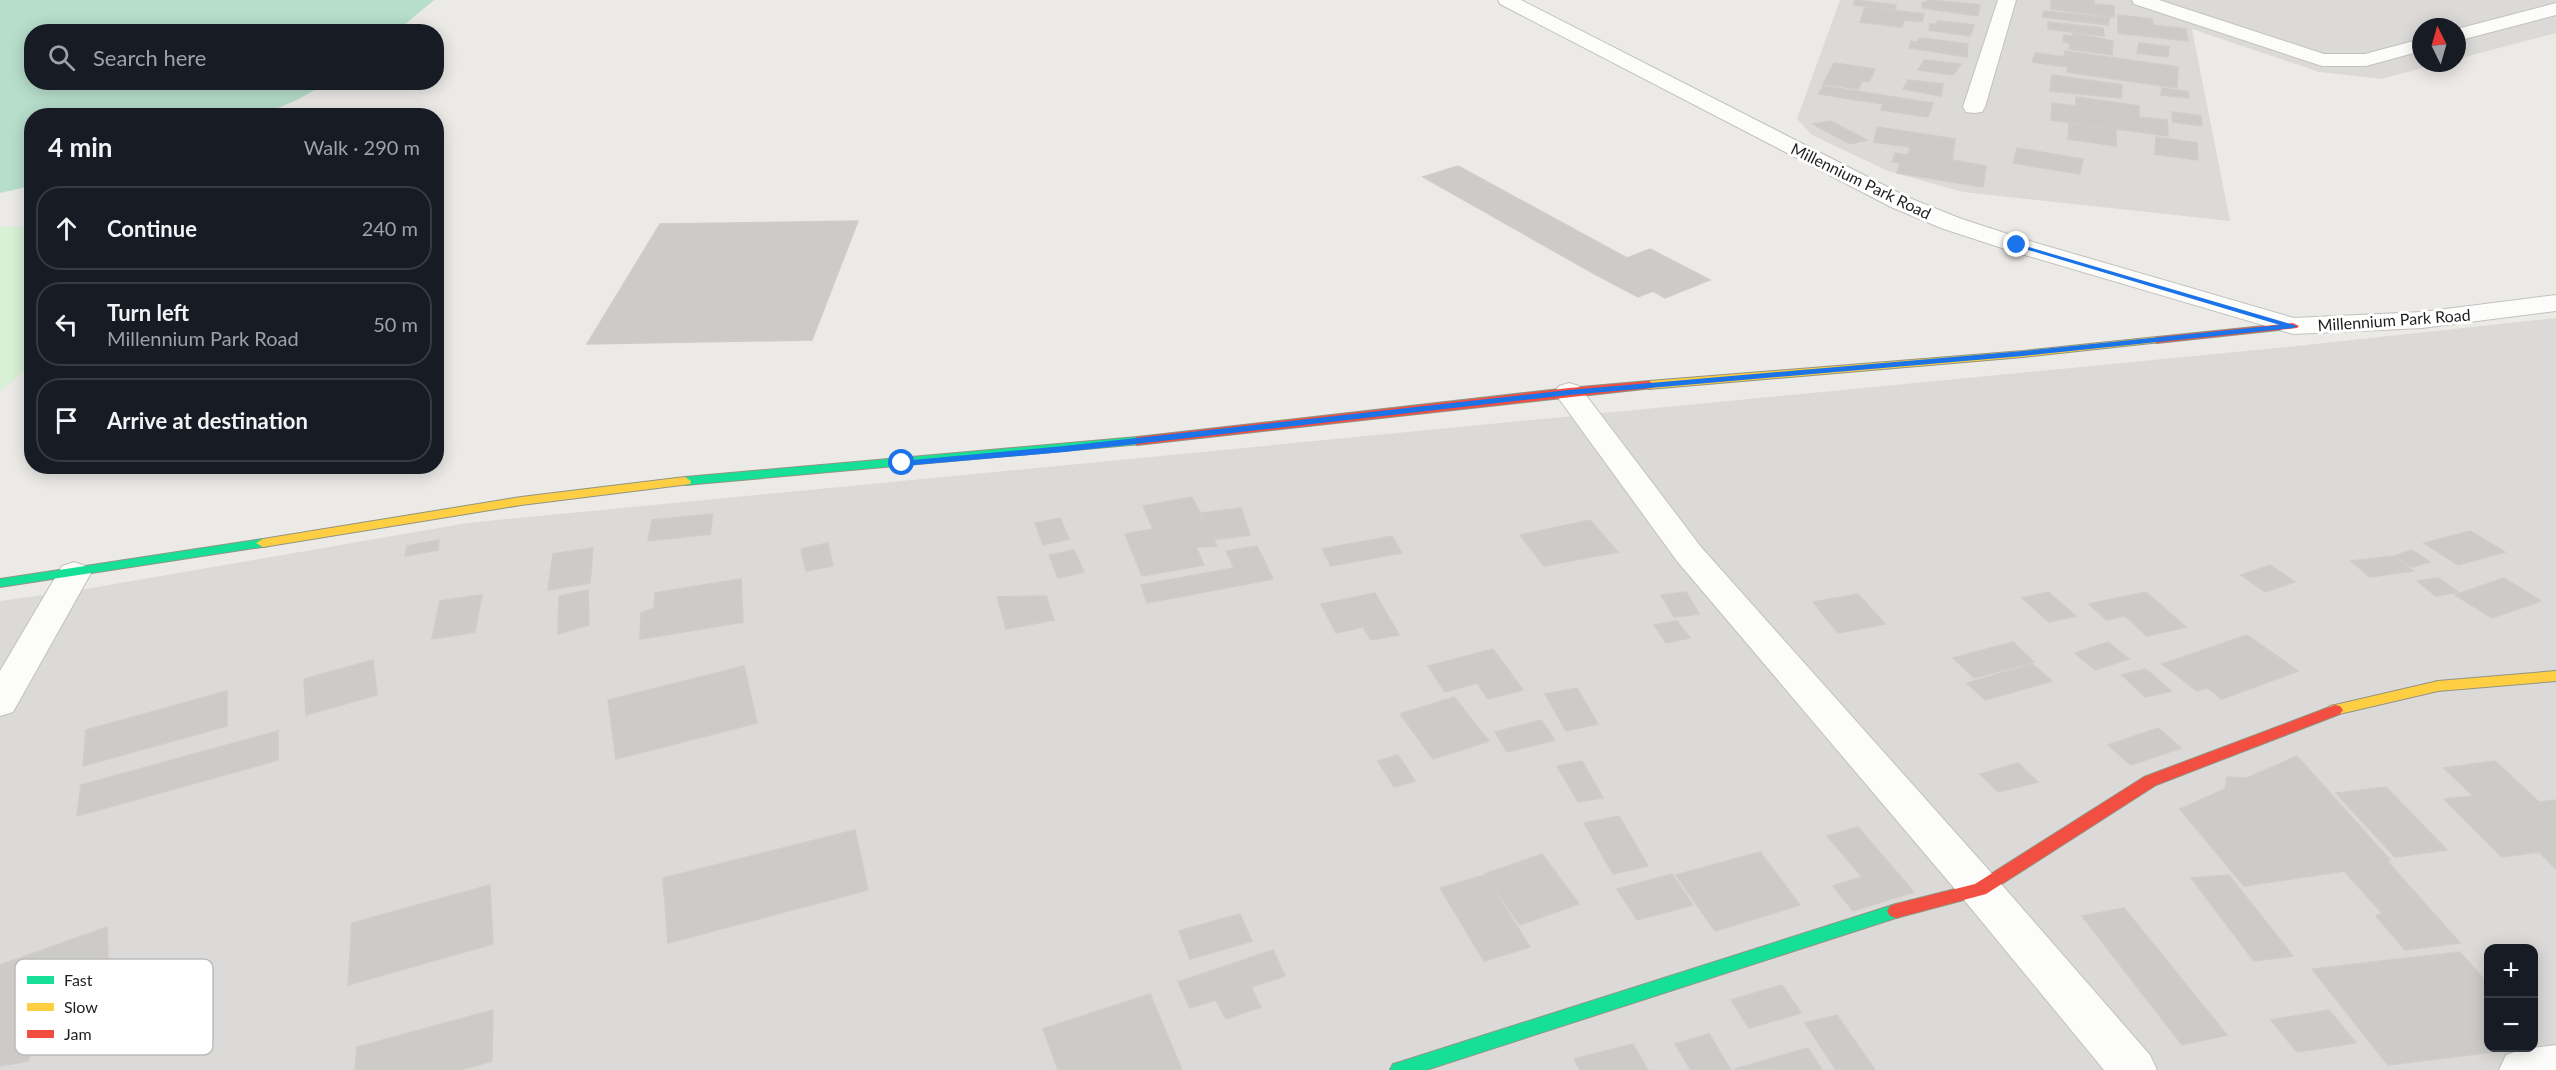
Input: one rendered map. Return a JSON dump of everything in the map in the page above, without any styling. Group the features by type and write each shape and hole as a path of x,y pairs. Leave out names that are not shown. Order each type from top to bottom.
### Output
{"street":[{"name":"Millennium Park Road","path":"1507,0 1899,202 1950,223 2017,245 2293,326 2422,320 2556,303"},
{"path":"1974,107 2007,0"},
{"path":"2141,0 2322,60 2366,60 2412,47"},
{"path":"2510,3 2549,11"},
{"path":"2466,33 2549,11"},
{"path":"0,583 521,501 690,480 1064,449 1569,392 2023,354 2293,326"},
{"path":"1569,392 1689,554 1980,888 2133,1070"},
{"path":"0,703 74,573"},
{"path":"1400,1070 1910,906 1980,888 2150,781 2344,706 2438,686 2556,676"},
{"path":"2523,1070 2556,1065"}],"shaded area":[{"path":"1840,0 2556,0 2556,33 2466,57 2466,18 2412,18 2412,71 2381,79 2319,72 2192,29 2230,221 1963,192 1888,171 1812,135 1797,119"},
{"path":"2556,318 2556,1070 0,1070 0,601 86,589 467,523 2287,347"}],"green space":[{"path":"0,0 434,0 405,24 24,24 24,90 315,90 278,108 24,108 24,188 0,193"},
{"path":"0,227 24,227 24,371 0,392"}],"building":[{"path":"1855,0 1896,5 1895,9 1854,5"},
{"path":"1930,0 1980,5 1978,16 1923,8 1922,3"},
{"path":"2051,0 2094,0 2094,4 2114,6 2114,17 2051,9"},
{"path":"1865,7 1924,14 1922,22 1904,20 1902,27 1860,22"},
{"path":"2044,11 2110,18 2108,25 2042,17"},
{"path":"2118,15 2152,19 2153,25 2186,29 2188,41 2118,33"},
{"path":"1938,21 1974,25 1970,36 1929,30 1930,24 1936,24"},
{"path":"2048,22 2103,28 2104,36 2048,29"},
{"path":"2073,33 2113,41 2112,55 2069,49 2070,43 2063,42 2064,35 2073,36"},
{"path":"1920,38 1968,44 1967,57 1909,48 1911,41 1917,42"},
{"path":"2139,43 2169,47 2168,57 2137,53"},
{"path":"2065,51 2178,67 2177,88 2067,72 2068,67 2032,62 2035,53 2064,57"},
{"path":"1924,60 1961,64 1953,75 1918,70"},
{"path":"1834,63 1875,69 1869,82 1862,81 1858,89 1823,84"},
{"path":"2052,75 2122,85 2121,98 2050,91"},
{"path":"1908,80 1943,84 1941,96 1903,89"},
{"path":"1823,86 1933,103 1928,117 1881,110 1883,104 1819,94"},
{"path":"2162,88 2188,92 2189,98 2161,95"},
{"path":"2076,97 2139,106 2139,117 2167,120 2168,136 2051,120 2052,103 2076,106"},
{"path":"2172,112 2201,116 2202,126 2173,122"},
{"path":"1830,121 1867,140 1850,144 1813,124"},
{"path":"2069,124 2116,130 2116,146 2068,139"},
{"path":"1877,127 1955,139 1952,160 1986,166 1983,187 1897,173 1900,163 1892,162 1895,153 1908,155 1910,147 1874,142"},
{"path":"2156,137 2197,143 2198,160 2155,154"},
{"path":"2017,148 2083,159 2080,174 2013,163"},
{"path":"1458,166 1627,258 1591,272 1423,177"},
{"path":"858,221 812,340 587,344 660,224"},
{"path":"1650,249 1710,280 1665,298 1653,291 1638,297 1591,272"},
{"path":"1192,497 1217,546 1196,547 1204,565 1142,576 1125,534 1153,529 1143,506"},
{"path":"1241,508 1250,535 1210,540 1202,513"},
{"path":"713,514 710,534 648,541 652,520"},
{"path":"1060,518 1069,539 1043,545 1035,523"},
{"path":"1590,520 1618,552 1544,566 1520,535"},
{"path":"2470,531 2505,552 2458,565 2424,543"},
{"path":"1392,536 1402,553 1331,566 1322,549"},
{"path":"439,540 438,550 405,556 407,546"},
{"path":"828,543 833,566 806,571 801,549"},
{"path":"1257,546 1273,579 1147,603 1141,585 1234,568 1226,551"},
{"path":"593,548 590,583 548,590 553,554"},
{"path":"1074,550 1084,572 1058,578 1049,555"},
{"path":"2412,550 2430,562 2412,567 2394,556"},
{"path":"2394,556 2413,571 2370,577 2351,561"},
{"path":"2270,565 2295,582 2265,592 2241,575"},
{"path":"2439,578 2458,592 2436,596 2417,581"},
{"path":"2504,578 2541,601 2492,618 2455,595"},
{"path":"741,579 743,622 640,639 641,613 654,608 655,593"},
{"path":"588,590 589,625 558,634 559,596"},
{"path":"1686,592 1699,614 1674,617 1661,595"},
{"path":"2048,592 2076,616 2049,622 2022,598"},
{"path":"2146,592 2186,627 2147,636 2125,616 2106,620 2089,604"},
{"path":"1375,593 1399,635 1371,640 1363,627 1336,633 1321,604"},
{"path":"1858,594 1885,624 1838,633 1813,602"},
{"path":"482,595 475,632 432,639 440,601"},
{"path":"1046,596 1054,620 1006,629 997,597"},
{"path":"1677,621 1690,638 1666,643 1654,625"},
{"path":"2247,635 2298,671 2222,699 2207,688 2197,691 2162,664"},
{"path":"2013,642 2034,662 1974,678 1953,658"},
{"path":"2108,642 2129,659 2095,670 2075,653"},
{"path":"1493,649 1523,690 1488,699 1477,683 1445,692 1428,666"},
{"path":"373,660 377,695 306,715 304,679"},
{"path":"2032,664 2052,681 1985,700 1967,683"},
{"path":"744,666 757,723 616,759 608,700"},
{"path":"2146,669 2171,691 2145,697 2122,675"},
{"path":"1577,688 1598,724 1566,731 1545,694"},
{"path":"227,691 227,726 83,766 86,730"},
{"path":"1454,697 1489,741 1433,759 1400,714"},
{"path":"1541,720 1555,740 1507,752 1495,732"},
{"path":"2158,728 2181,748 2131,765 2108,745"},
{"path":"278,731 278,760 77,816 81,785"},
{"path":"1398,755 1415,781 1394,787 1378,761"},
{"path":"2297,756 2460,943 2405,950 2376,916 2382,913 2344,871 2244,886 2180,809 2225,789 2227,777 2247,778"},
{"path":"1582,761 1603,798 1578,802 1557,766"},
{"path":"2495,761 2539,802 2556,800 2556,869 2539,852 2502,857 2444,799 2473,796 2444,768"},
{"path":"2018,763 2038,782 1998,792 1980,774"},
{"path":"2386,787 2447,850 2395,857 2336,793"},
{"path":"1619,816 1648,866 1613,874 1584,823"},
{"path":"1858,827 1914,892 1853,911 1833,886 1862,877 1827,836"},
{"path":"855,830 868,890 668,943 663,878"},
{"path":"1760,852 1800,905 1715,931 1676,875"},
{"path":"1542,854 1579,904 1520,925 1485,874"},
{"path":"1672,874 1693,905 1637,920 1617,889"},
{"path":"1485,875 1530,947 1484,961 1440,888"},
{"path":"2229,875 2293,956 2254,961 2191,878"},
{"path":"490,885 493,944 348,985 352,923"},
{"path":"2124,908 2227,1035 2182,1045 2082,916"},
{"path":"1240,914 1252,941 1190,959 1179,931"},
{"path":"107,927 108,959 17,959"},
{"path":"1273,950 1285,976 1251,987 1261,1007 1226,1019 1216,1000 1190,1008 1178,982"},
{"path":"2460,952 2484,979 2484,1052 2494,1052 2388,1065 2312,969"},
{"path":"15,960 15,1014 0,1020 0,965"},
{"path":"1782,985 1801,1013 1749,1028 1731,1000"},
{"path":"1150,994 1182,1070 1058,1070 1043,1029"},
{"path":"493,1010 492,1061 460,1070 355,1070 357,1047"},
{"path":"2329,1010 2356,1043 2297,1052 2271,1020"},
{"path":"15,1011 15,1055 31,1055 28,1061 0,1066 0,1014"},
{"path":"1837,1015 1875,1070 1836,1070 1805,1023"},
{"path":"1709,1034 1731,1070 1691,1070 1675,1044"},
{"path":"1633,1044 1648,1070 1580,1070 1574,1059"},
{"path":"1808,1048 1822,1070 1735,1069"}],"traffic: fast":[{"path":"685,481 1137,441"},
{"path":"0,583 263,543"},
{"path":"1400,1070 1896,911"}],"traffic: slow":[{"path":"1649,385 2023,354 2157,340"},
{"path":"263,543 521,501 685,481"},
{"path":"2335,710 2438,686 2556,676"}],"traffic: jam":[{"path":"2157,340 2293,326"},
{"path":"1137,441 1649,385"},
{"path":"1896,911 1980,889 2150,781 2335,710"}],"route":[{"path":"902,463 1064,449 1569,392 2023,354 2293,326 2017,245"}]}
